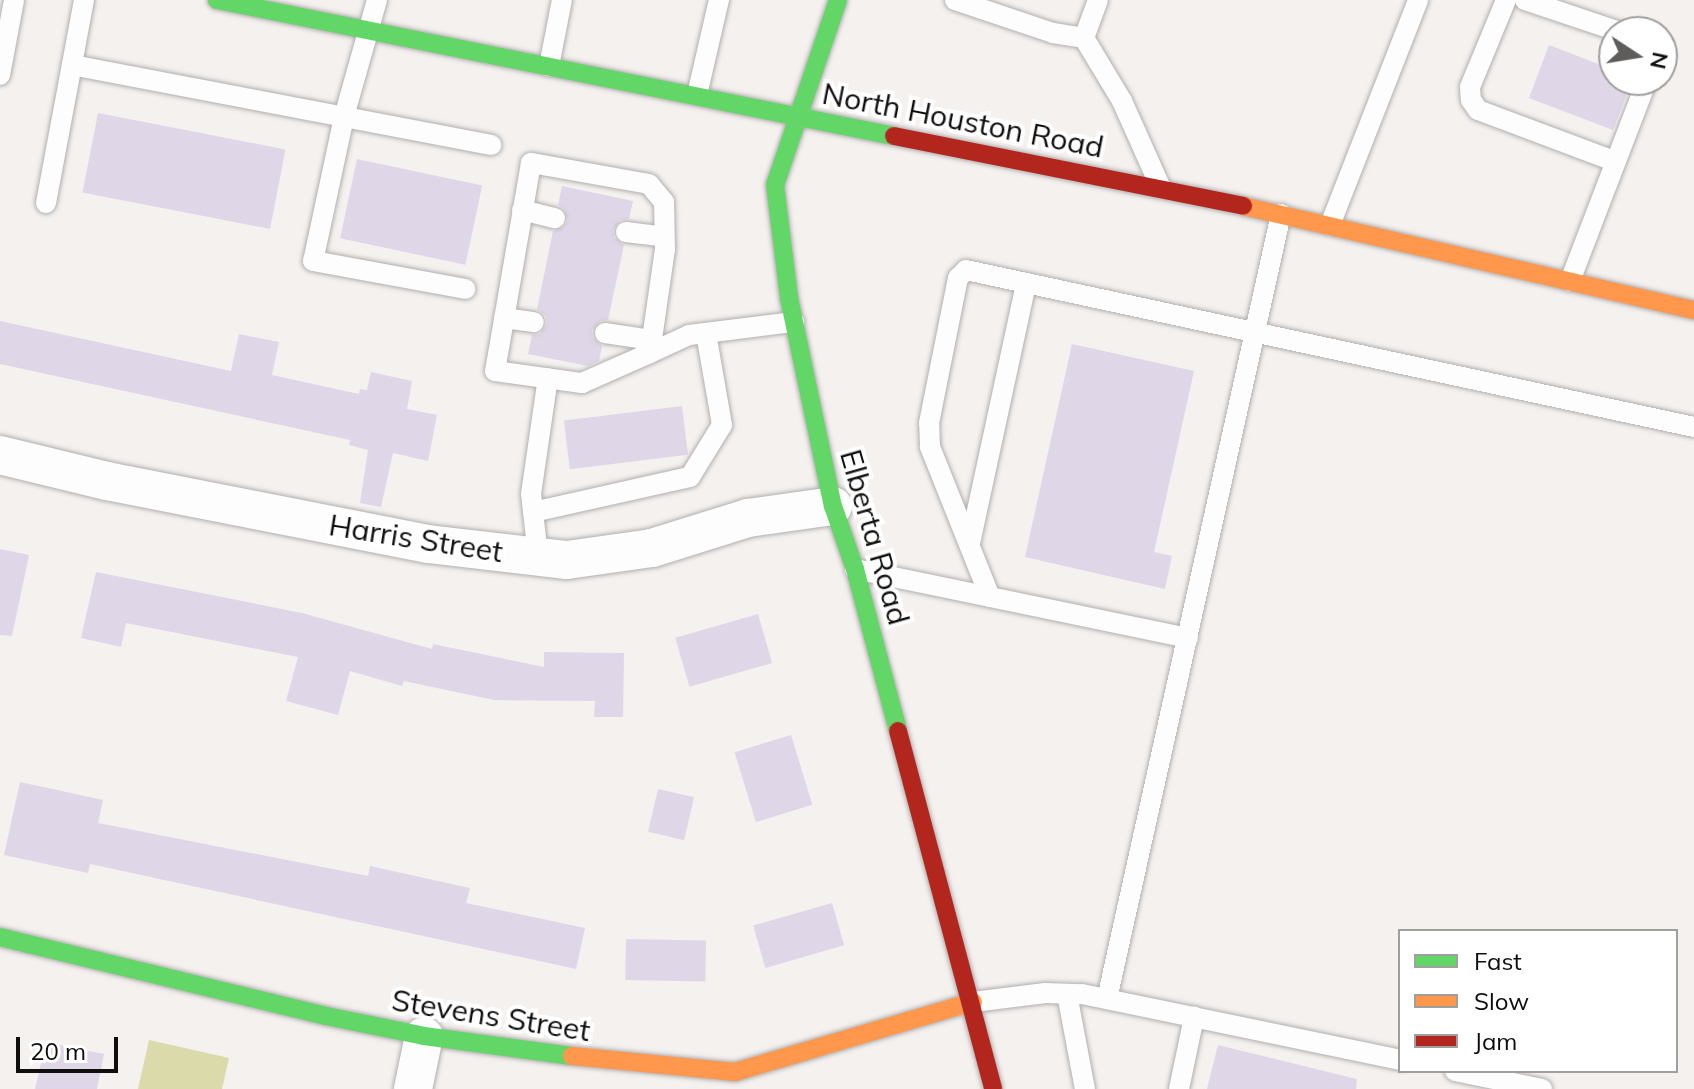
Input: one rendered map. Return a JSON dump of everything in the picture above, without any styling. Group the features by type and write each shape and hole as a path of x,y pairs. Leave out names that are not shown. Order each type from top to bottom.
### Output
{"street":[{"name":"North Houston Road","path":"217,0 268,5 368,29 1162,189 1694,310"},
{"name":"Elberta Road","path":"838,0 775,185 794,322 833,506 855,569 973,1002 993,1089"},
{"name":"Harris Street","path":"0,455 107,481 428,544 567,560 652,548 748,518 833,506"},
{"name":"Stevens Street","path":"0,937 311,1013 424,1036 510,1050 735,1072 894,1028 973,1002"},
{"path":"413,1089 424,1036"}],"lane":[{"path":"0,75 14,0"},
{"path":"46,203 84,0"},
{"path":"377,0 344,117 313,261 465,289"},
{"path":"549,66 562,0"},
{"path":"697,95 719,0"},
{"path":"955,0 1053,33 1084,38 1122,101 1162,189"},
{"path":"1084,38 1098,0"},
{"path":"1330,225 1418,0"},
{"path":"1506,0 1470,87 1471,100 1478,110 1616,162"},
{"path":"1525,0 1598,25"},
{"path":"72,65 491,145"},
{"path":"1570,281 1641,96"},
{"path":"651,346 664,237 664,202 649,184 531,163 495,371 582,383 651,346 689,335 794,322"},
{"path":"522,210 555,218"},
{"path":"1107,999 1281,214"},
{"path":"626,232 664,237"},
{"path":"990,597 930,447 929,423 958,278 966,270 1694,427"},
{"path":"970,543 1026,283"},
{"path":"504,318 534,322"},
{"path":"605,333 651,346"},
{"path":"533,512 690,477 722,425 706,333"},
{"path":"538,556 531,494 548,378"},
{"path":"855,569 1188,638"},
{"path":"1067,994 1085,1089"},
{"path":"973,1002 1013,995 1067,994 1107,999 1398,1060"},
{"path":"1179,1089 1194,1017"},
{"path":"1465,1073 1542,1089"}],"green space":[{"path":"149,1040 229,1058 222,1089 138,1089"}],"building":[{"path":"1549,45 1598,64 1598,96 1626,96 1613,130 1529,98"},
{"path":"98,113 285,149 270,229 83,193"},
{"path":"357,159 482,186 465,265 340,238"},
{"path":"562,186 633,201 629,219 620,220 613,230 614,238 624,245 608,320 600,321 592,330 593,338 602,346 599,361 588,366 528,354 532,335 540,334 547,324 546,316 537,309 553,231 564,227 568,220 564,209 558,205"},
{"path":"0,321 231,371 239,334 279,342 272,375 359,394 360,389 367,390 371,372 412,381 407,409 437,415 428,461 393,453 381,507 360,503 368,450 349,445 350,440 0,364"},
{"path":"1072,344 1194,371 1154,552 1172,556 1165,589 1025,557"},
{"path":"682,406 688,455 570,469 564,421"},
{"path":"0,549 29,555 12,636 0,635"},
{"path":"96,572 302,613 432,649 433,644 544,667 544,652 624,653 623,717 594,717 595,701 494,700 404,681 402,686 350,671 338,715 286,701 298,657 126,623 121,647 81,638"},
{"path":"758,614 772,663 689,687 675,638"},
{"path":"791,735 812,805 756,822 735,752"},
{"path":"20,782 103,800 98,823 368,876 370,866 470,888 466,903 585,928 576,969 90,864 88,873 4,855"},
{"path":"658,789 694,797 684,840 648,832"},
{"path":"832,903 844,945 765,968 753,926"},
{"path":"626,939 706,940 705,981 625,980"},
{"path":"46,1042 104,1054 97,1089 35,1089"},
{"path":"1218,1045 1357,1079 1356,1089 1207,1089"}],"traffic: fast":[{"path":"217,0 894,136"},
{"path":"838,0 775,185 789,298 833,506 855,569 898,731"},
{"path":"0,937 326,1016 424,1036 572,1056"}],"traffic: slow":[{"path":"1243,206 1694,310"},
{"path":"572,1056 735,1072 973,1002"}],"traffic: jam":[{"path":"894,136 1243,206"},
{"path":"898,731 993,1089"}]}
